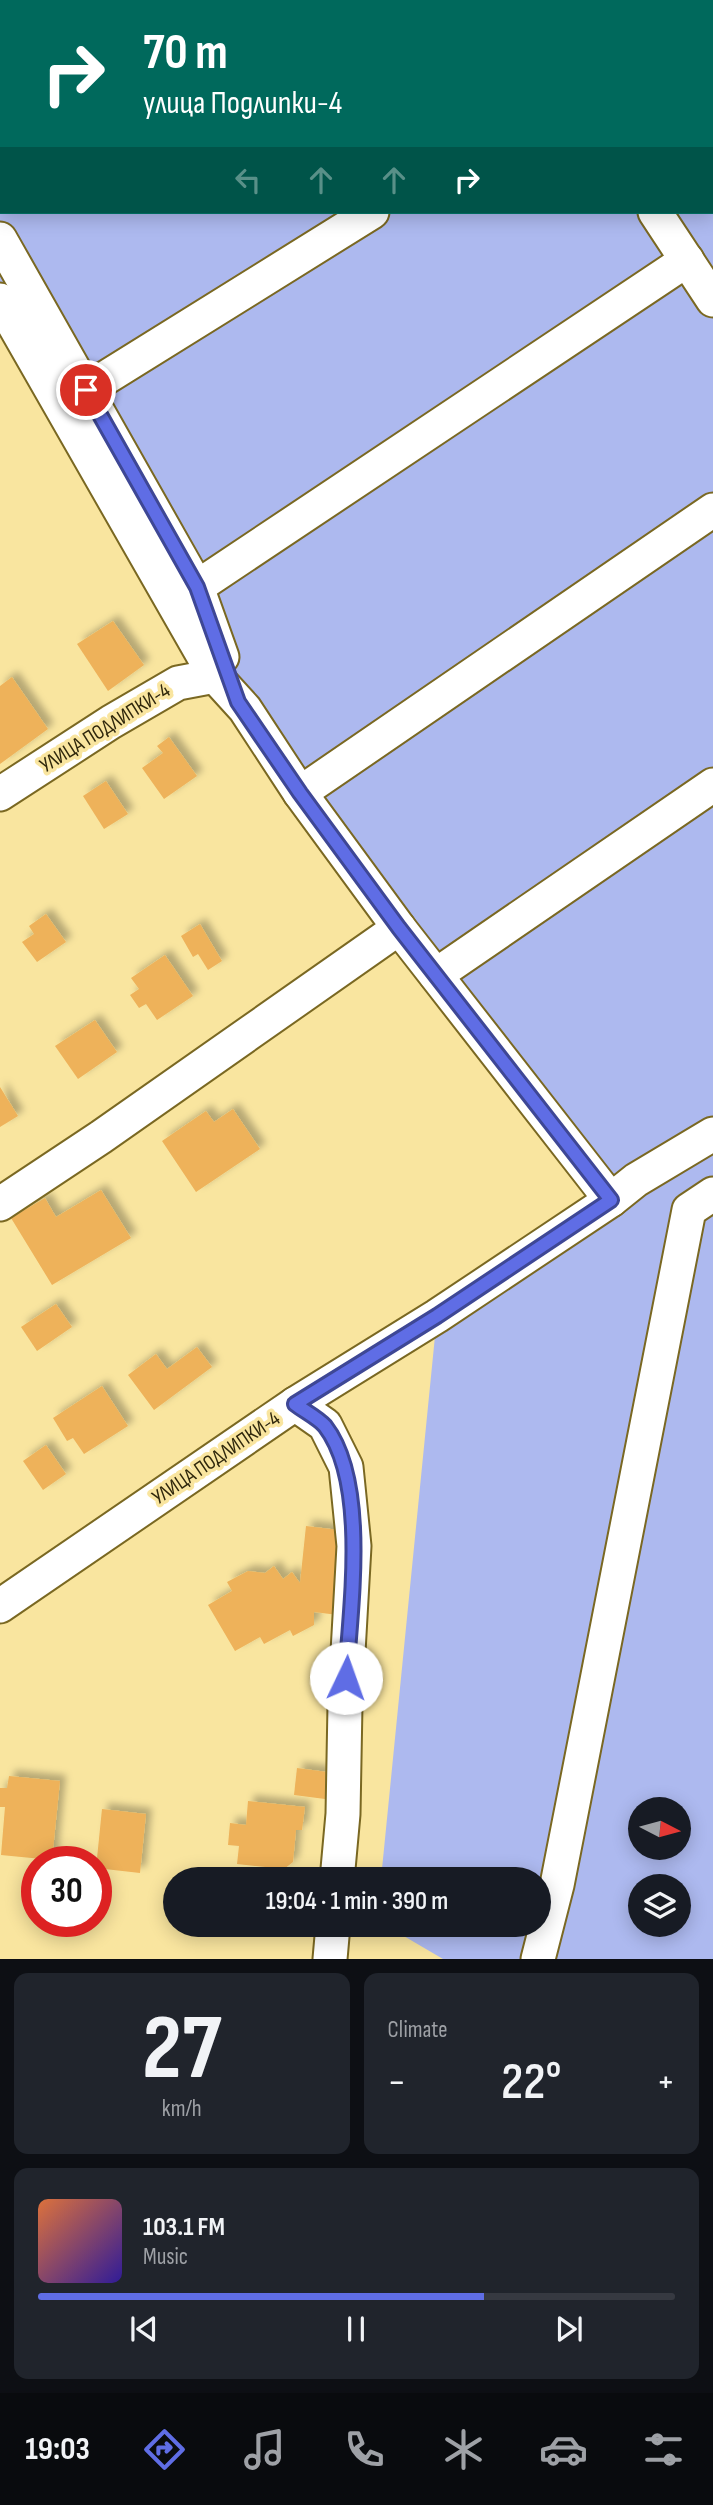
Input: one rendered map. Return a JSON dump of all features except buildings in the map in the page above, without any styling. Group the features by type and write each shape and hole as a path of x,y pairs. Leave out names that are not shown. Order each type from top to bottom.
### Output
{"street":[{"path":"86,390 369,214"},
{"path":"656,214 713,300"},
{"path":"0,239 197,587 238,702"},
{"path":"197,587 687,260"},
{"path":"0,300 215,676 238,702 300,793 399,928 611,1200"},
{"path":"300,793 713,510"},
{"name":"УЛИЦА ПОДЛИПКИ-4","path":"0,794 111,722 178,683 215,676"},
{"path":"436,975 713,785"},
{"path":"0,1204 101,1137 399,928"},
{"name":"УЛИЦА ПОДЛИПКИ-4","path":"0,1606 295,1404 437,1316 611,1200 636,1180 713,1134"},
{"path":"538,1959 557,1885 689,1210 713,1194"},
{"path":"295,1404 325,1425 346,1466 354,1546 338,1867"},
{"path":"330,1959 332,1937"}],"shaded area":[{"path":"0,214 713,214 713,1959 443,1959 405,1937 551,1937 551,1867 382,1867 437,1316 611,1200 300,793 0,300"}],"route":[{"path":"86,390 197,587 238,702 300,793 399,928 611,1200 437,1316 295,1404 325,1425 346,1466 354,1546 346,1678"}]}
